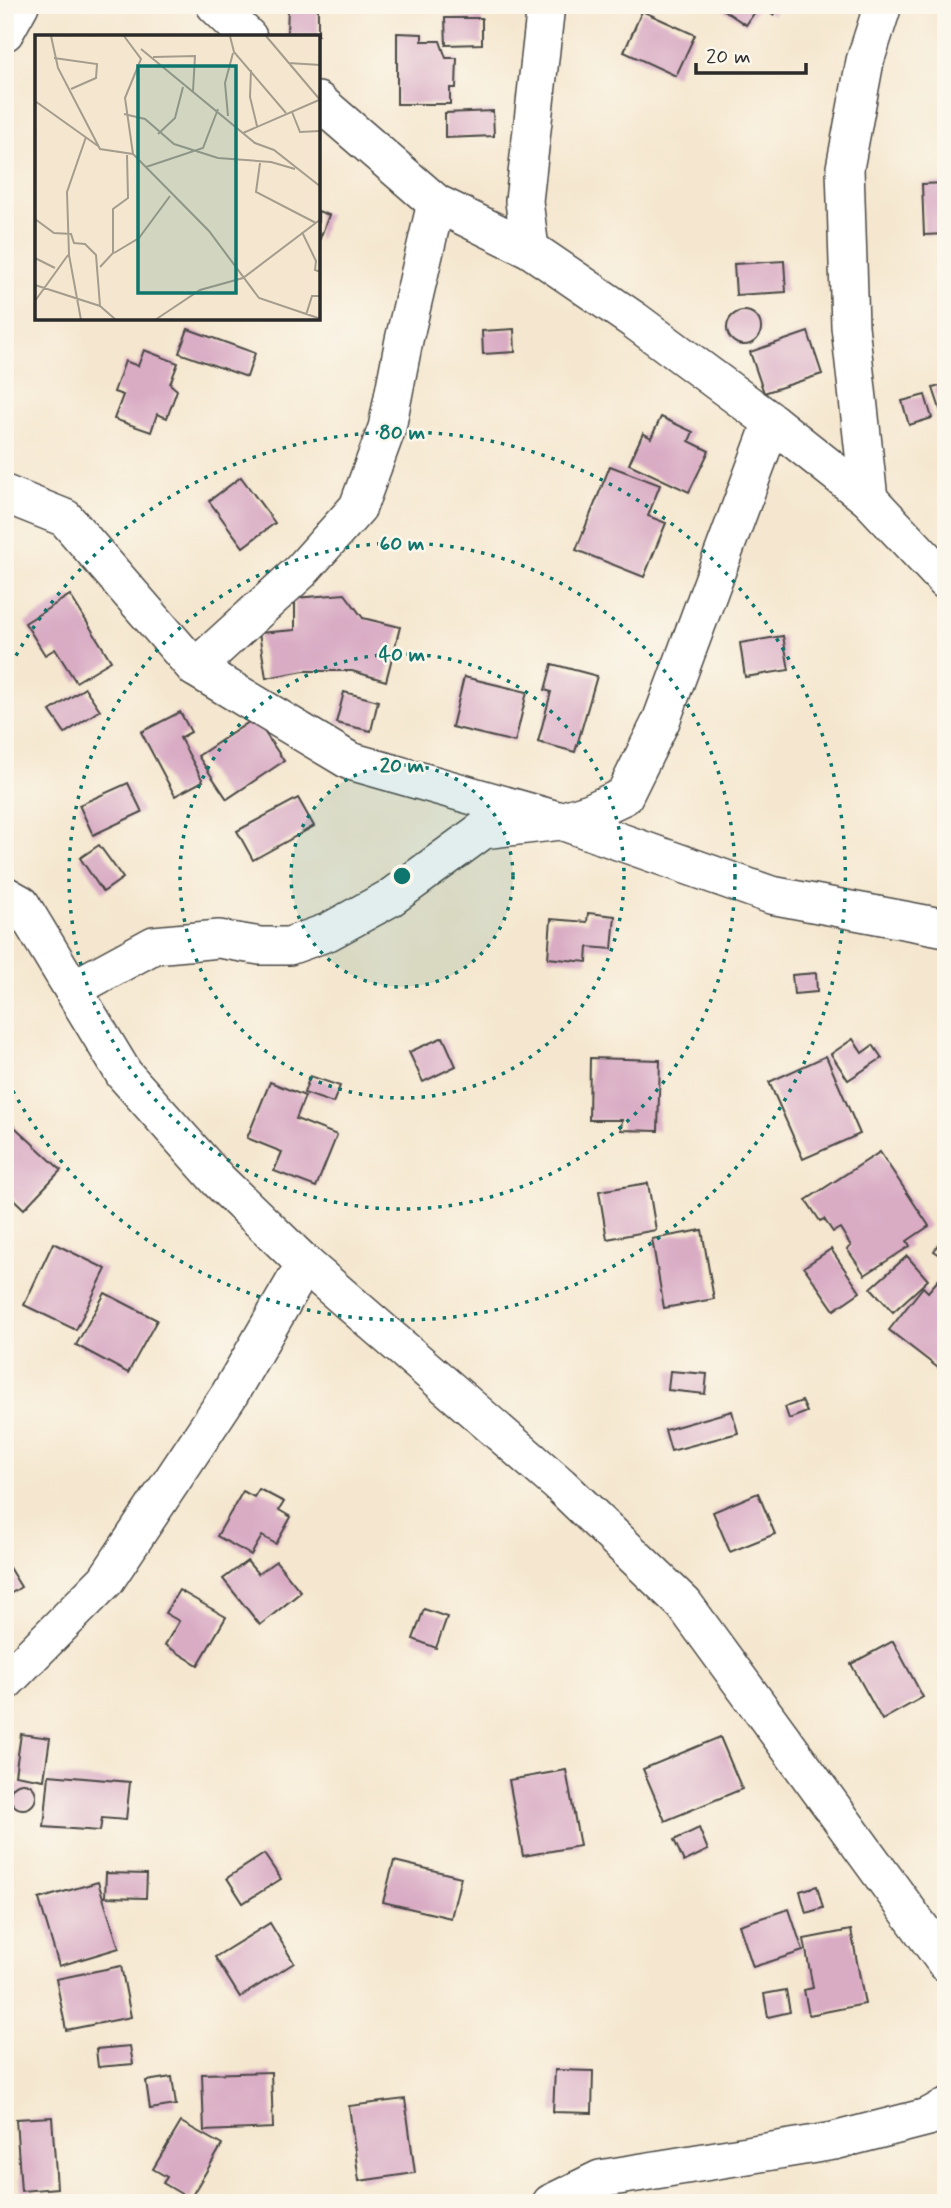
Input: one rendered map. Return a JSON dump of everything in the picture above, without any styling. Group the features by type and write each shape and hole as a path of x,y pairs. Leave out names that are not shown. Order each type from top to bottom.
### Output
{"street":[{"path":"5,32 20,5"},
{"path":"215,5 246,35"},
{"path":"530,249 524,201 546,5"},
{"path":"869,499 850,326 845,168 865,61 883,5"},
{"path":"320,103 436,203 530,249 634,320 772,422 869,499 946,581"},
{"path":"195,668 301,570 358,507 387,428 404,340 436,203"},
{"path":"73,989 155,944 219,939 260,946 289,946 328,932 390,898 483,830 561,821 590,812 624,796 661,721 772,422"},
{"path":"5,494 65,518 195,668 350,761 561,821 771,895 946,928"},
{"path":"5,895 21,904 124,1074 219,1181 305,1264 560,1485 684,1605 946,1963"},
{"path":"5,1682 106,1580 229,1395 305,1264"},
{"path":"551,2203 600,2179 834,2141 928,2117 946,2107"}],"building":[{"path":"288,5 318,5 318,35 287,35"},
{"path":"716,5 779,5 773,15 759,6 746,25"},
{"path":"642,11 695,35 676,76 624,52"},
{"path":"445,18 482,18 482,44 446,45"},
{"path":"397,33 422,34 422,41 440,41 446,58 457,58 456,88 450,88 450,104 397,104"},
{"path":"493,111 494,136 445,138 445,113"},
{"path":"946,183 946,234 924,235 922,184"},
{"path":"320,212 329,215 320,238"},
{"path":"784,261 786,292 736,295 734,264"},
{"path":"744,311 756,316 761,328 756,340 744,345 732,340 727,328 732,316"},
{"path":"188,329 255,353 247,377 179,353"},
{"path":"514,329 515,352 483,354 482,331"},
{"path":"808,332 822,374 764,393 750,352"},
{"path":"144,350 178,363 170,384 177,390 167,418 157,414 151,432 114,419 123,395 114,392 125,361 138,366"},
{"path":"946,384 946,424 945,424 933,388"},
{"path":"925,395 932,418 909,425 902,401"},
{"path":"661,417 693,432 689,441 709,451 689,492 629,464 643,433 651,438"},
{"path":"610,466 660,485 648,516 666,523 644,577 576,550"},
{"path":"241,477 275,523 243,547 209,501"},
{"path":"345,594 363,618 400,627 386,681 352,671 304,671 266,678 259,633 295,630 295,598"},
{"path":"70,595 111,661 76,682 55,649 45,655 25,623"},
{"path":"783,636 789,670 745,677 740,643"},
{"path":"552,664 597,676 575,752 538,742 551,692 545,690"},
{"path":"464,677 527,692 515,742 452,727"},
{"path":"85,688 100,710 65,733 50,711"},
{"path":"344,692 378,701 371,731 336,723"},
{"path":"180,712 191,732 180,738 203,781 175,796 141,732"},
{"path":"255,718 284,761 227,799 198,756"},
{"path":"128,783 142,812 93,835 79,805"},
{"path":"298,798 314,826 253,860 237,831"},
{"path":"99,845 123,878 103,892 80,858"},
{"path":"588,913 615,916 612,949 588,947 587,962 548,958 551,919 587,922"},
{"path":"816,973 817,992 794,994 792,975"},
{"path":"443,1037 456,1066 423,1082 409,1052"},
{"path":"853,1039 862,1053 873,1045 882,1058 848,1080 831,1054"},
{"path":"826,1056 860,1134 803,1159 769,1082"},
{"path":"590,1058 660,1060 658,1131 621,1130 622,1120 589,1120"},
{"path":"310,1076 340,1086 333,1103 304,1093"},
{"path":"270,1082 305,1096 296,1119 337,1135 316,1187 274,1171 282,1152 247,1138"},
{"path":"5,1118 61,1170 24,1209 5,1191"},
{"path":"880,1152 929,1226 907,1241 910,1246 865,1275 847,1249 851,1246 840,1228 833,1232 824,1219 820,1221 806,1200"},
{"path":"648,1183 656,1230 607,1239 599,1191"},
{"path":"702,1230 714,1299 664,1308 652,1239"},
{"path":"946,1235 946,1259 934,1251"},
{"path":"53,1243 106,1269 76,1330 24,1305"},
{"path":"831,1249 860,1292 834,1310 804,1267"},
{"path":"907,1256 928,1280 893,1312 871,1288"},
{"path":"946,1271 946,1374 889,1330 923,1287 928,1292"},
{"path":"105,1293 157,1320 128,1373 76,1345"},
{"path":"670,1371 707,1374 705,1394 668,1390"},
{"path":"802,1401 807,1412 789,1419 785,1407"},
{"path":"732,1411 738,1433 671,1451 665,1430"},
{"path":"259,1489 284,1502 279,1510 291,1517 276,1544 262,1536 251,1555 217,1536 243,1491 254,1497"},
{"path":"758,1493 775,1534 730,1552 713,1512"},
{"path":"5,1561 21,1587 5,1597"},
{"path":"247,1561 258,1574 276,1561 301,1592 260,1625 223,1579"},
{"path":"179,1590 226,1617 198,1665 165,1645 179,1621 165,1613"},
{"path":"424,1609 447,1617 436,1648 413,1639"},
{"path":"893,1641 923,1697 882,1720 851,1664"},
{"path":"21,1734 50,1738 44,1780 15,1775"},
{"path":"720,1737 742,1789 665,1821 643,1769"},
{"path":"566,1770 580,1846 523,1856 509,1780"},
{"path":"49,1775 130,1782 126,1820 102,1818 100,1831 44,1827"},
{"path":"23,1783 32,1787 36,1796 32,1805 23,1809 14,1805 10,1796 14,1787"},
{"path":"699,1828 708,1850 684,1862 674,1840"},
{"path":"264,1854 281,1879 243,1903 227,1878"},
{"path":"394,1861 461,1877 451,1918 383,1902"},
{"path":"106,1873 147,1874 146,1898 105,1897"},
{"path":"98,1882 119,1948 59,1966 39,1899"},
{"path":"817,1886 823,1908 806,1913 800,1891"},
{"path":"789,1909 803,1951 753,1967 739,1925"},
{"path":"270,1923 294,1963 240,1997 215,1957"},
{"path":"851,1930 865,2004 809,2015 804,1990 813,1988 804,1939"},
{"path":"121,1966 131,2017 66,2030 56,1979"},
{"path":"786,1990 790,2012 768,2017 764,1994"},
{"path":"130,2046 133,2064 98,2067 96,2049"},
{"path":"555,2070 593,2071 592,2113 553,2112"},
{"path":"271,2072 273,2128 204,2131 202,2074"},
{"path":"172,2077 176,2105 150,2109 146,2081"},
{"path":"405,2099 415,2173 359,2181 349,2106"},
{"path":"52,2117 57,2188 21,2191 16,2119"},
{"path":"181,2122 222,2145 190,2199 163,2183 167,2177 153,2169"}]}
